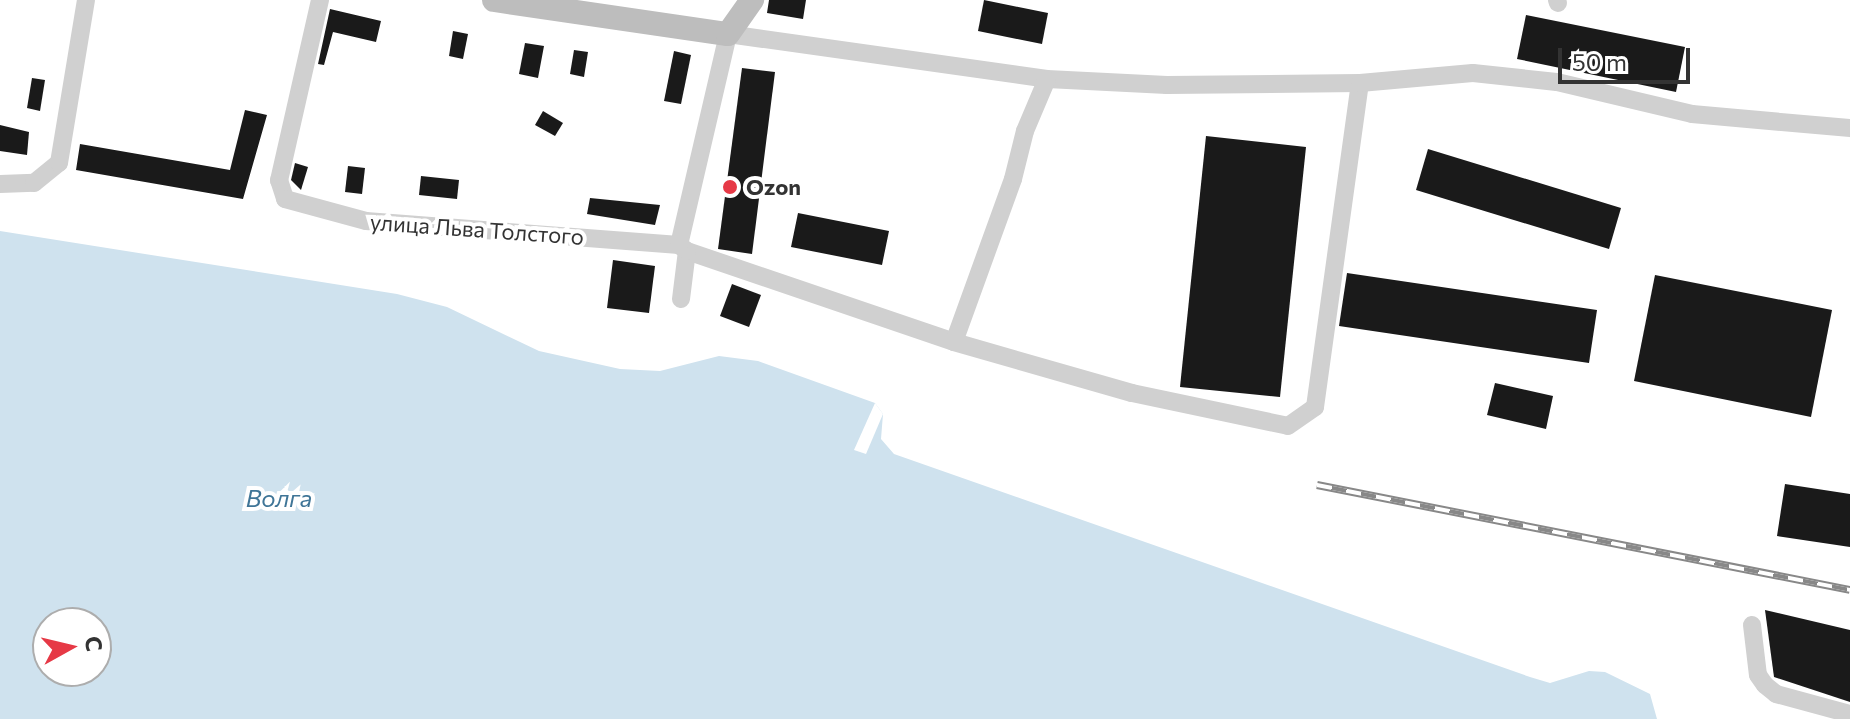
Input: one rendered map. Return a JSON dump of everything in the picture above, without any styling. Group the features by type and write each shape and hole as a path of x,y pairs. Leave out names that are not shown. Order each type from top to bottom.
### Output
{"main road":[{"path":"494,0 728,34 752,0"}],"street":[{"path":"0,184 34,183 53,172 62,150 86,0"},
{"name":"улица Льва Толстого","path":"320,0 279,180 280,194 291,202 366,221 683,248 954,342 1132,393 1277,427 1300,423 1315,407 1360,83"},
{"path":"681,299 683,248 728,34 1047,79 1167,85 1360,83 1473,73 1557,82 1692,114 1850,128"},
{"path":"954,342 1005,204 1025,131 1047,79"},
{"path":"1752,625 1758,675 1765,685 1776,694 1850,714"}],"water":[{"name":"Волга","path":"0,231 397,294 447,307 539,351 620,369 660,371 719,356 758,361 875,403 883,414 881,439 894,454 1530,677 1550,683 1589,671 1605,672 1650,694 1657,719 0,719"}],"pier":[{"path":"875,403 883,414 866,454 854,450"}],"building":[{"path":"769,0 806,0 803,19 767,13"},
{"path":"984,0 1048,13 1042,44 978,31"},
{"path":"330,9 381,21 376,42 333,32 324,65 318,64"},
{"path":"1526,15 1685,47 1676,92 1517,59"},
{"path":"453,31 468,34 463,59 449,56"},
{"path":"525,43 544,46 538,78 519,74"},
{"path":"574,50 588,52 584,77 570,74"},
{"path":"674,51 691,55 681,104 664,101"},
{"path":"742,68 775,72 752,254 718,249"},
{"path":"32,78 45,80 40,111 27,108"},
{"path":"245,110 267,115 243,199 76,170 80,144 230,170"},
{"path":"543,111 563,123 555,136 535,125"},
{"path":"0,125 29,132 27,155 0,151"},
{"path":"1206,136 1306,147 1280,397 1180,387"},
{"path":"1428,149 1621,208 1609,249 1416,190"},
{"path":"295,163 308,167 301,190 291,180"},
{"path":"348,166 365,168 362,194 345,192"},
{"path":"421,176 459,180 457,199 419,195"},
{"path":"590,198 660,205 655,225 587,214"},
{"path":"798,213 889,231 882,265 791,247"},
{"path":"613,260 655,266 649,313 607,308"},
{"path":"1347,273 1597,310 1589,363 1339,326"},
{"path":"1655,275 1832,310 1811,417 1634,381"},
{"path":"732,284 761,295 749,327 720,316"},
{"path":"1495,383 1553,396 1546,429 1487,415"},
{"path":"1785,484 1850,494 1850,547 1777,536"},
{"path":"1765,610 1850,630 1850,702 1774,677"}],"railway":[{"path":"1317,485 1850,590"}],"place":[{"name":"Ozon","path":"730,187"}]}
